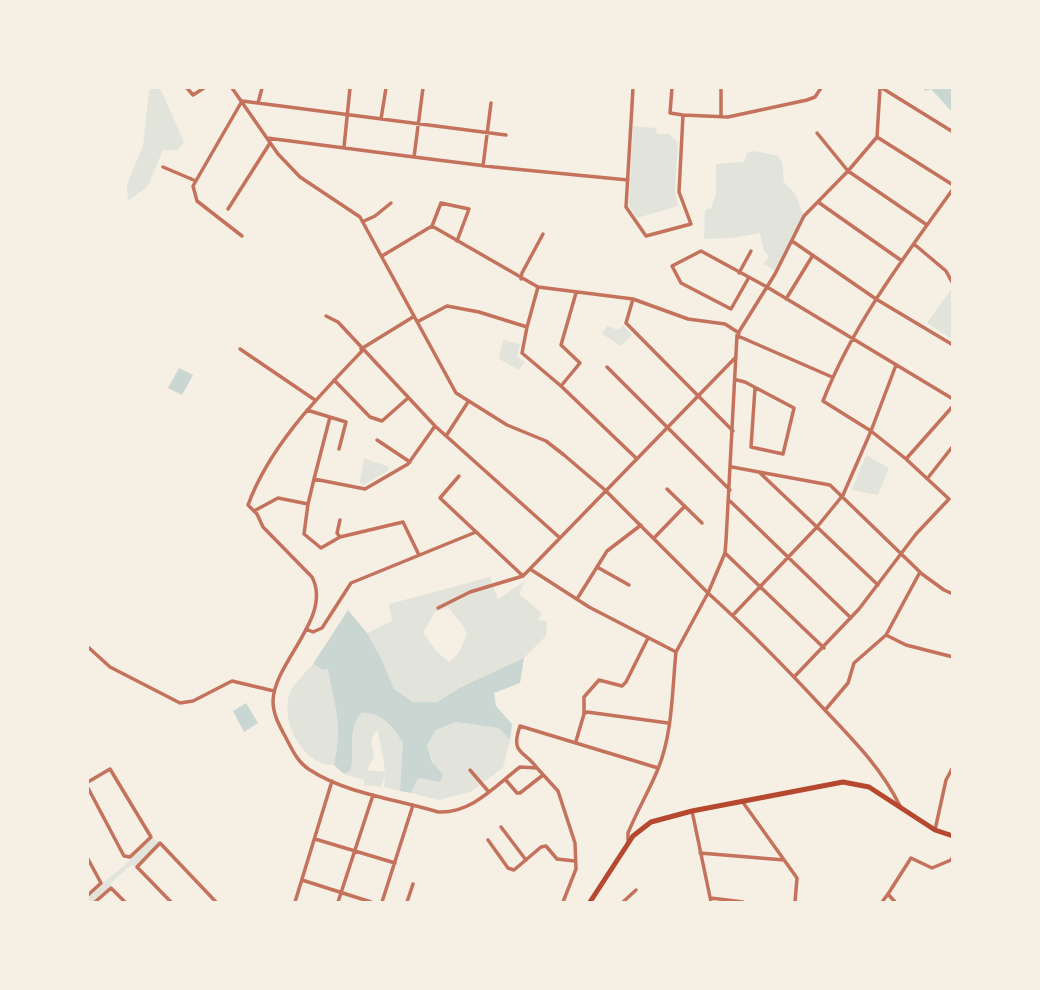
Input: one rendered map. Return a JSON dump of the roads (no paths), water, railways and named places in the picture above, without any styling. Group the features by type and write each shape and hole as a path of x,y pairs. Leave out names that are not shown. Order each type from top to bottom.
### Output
{"main road":[{"path":"590,902 628,843 640,829 651,822 692,811 851,782 869,787 935,830 953,836"}],"street":[{"path":"187,88 192,95 204,88"},
{"path":"232,88 278,154 300,177 360,217 452,388 468,402 507,425 546,441 605,489 733,615 864,750 884,777 900,806"},
{"path":"258,103 262,88"},
{"path":"344,148 350,88"},
{"path":"381,119 386,88"},
{"path":"414,157 424,88"},
{"path":"633,88 626,207 646,236 691,224 679,192 683,115"},
{"path":"672,88 670,113 721,117 807,100 815,97 821,88"},
{"path":"721,88 721,117"},
{"path":"628,843 628,833 659,768 669,723 676,652 708,593 725,553 738,334 767,287 804,216 848,171 877,136 881,88 953,132"},
{"path":"242,101 506,135"},
{"path":"242,101 193,186 197,201 242,236"},
{"path":"484,166 491,103"},
{"path":"817,133 848,171 927,225"},
{"path":"794,677 851,618 901,554 951,500 906,458 871,431 823,401 832,377 876,299 953,187 877,136"},
{"path":"269,140 628,180"},
{"path":"228,209 269,140"},
{"path":"163,167 196,181"},
{"path":"818,202 902,261"},
{"path":"363,222 391,203"},
{"path":"382,256 432,226 440,203 469,209 457,241"},
{"path":"432,226 538,287 633,299 688,319 724,324 738,334 832,377"},
{"path":"522,279 522,274 543,234"},
{"path":"792,241 876,299 953,345"},
{"path":"914,244 946,271 953,284"},
{"path":"748,279 731,309 681,283 672,265 701,251 767,287 953,399"},
{"path":"739,273 751,251"},
{"path":"786,299 813,254"},
{"path":"946,271 953,266"},
{"path":"538,287 522,353 561,386 636,458"},
{"path":"561,386 580,363 561,345 576,293"},
{"path":"633,299 626,323 733,431"},
{"path":"527,327 479,312 447,306 415,319 362,350 307,410 258,478 248,505 263,527 312,577 317,586 317,602 306,629 274,691 274,710 299,761 307,769 332,781 373,794 438,812 453,813 470,806 520,767 537,768"},
{"path":"326,316 338,322 435,426 560,538"},
{"path":"240,349 315,400"},
{"path":"438,608 470,592 523,576 605,489 736,358"},
{"path":"733,615 817,527 843,495 896,365"},
{"path":"607,367 730,490"},
{"path":"334,380 370,416 382,421 408,398"},
{"path":"737,380 755,388 794,408 783,454 751,447 755,388"},
{"path":"446,436 468,402"},
{"path":"906,458 953,406"},
{"path":"307,410 346,422 339,449"},
{"path":"330,417 308,504 304,534 321,548 340,537 403,522 419,555"},
{"path":"314,479 365,489 410,461 435,426"},
{"path":"377,440 410,461"},
{"path":"928,479 953,446"},
{"path":"732,467 830,485 920,572 953,594"},
{"path":"759,472 878,585"},
{"path":"459,475 440,498 523,576"},
{"path":"667,489 702,523"},
{"path":"254,511 278,498 308,504"},
{"path":"730,501 851,618"},
{"path":"654,538 685,506"},
{"path":"340,520 337,533 340,537"},
{"path":"577,600 607,551 641,526"},
{"path":"306,629 313,632 322,628 351,583 476,532"},
{"path":"725,553 824,648"},
{"path":"597,567 629,585"},
{"path":"530,569 577,600 676,652"},
{"path":"825,710 848,682 854,663 886,635 920,572"},
{"path":"886,635 906,645 953,657"},
{"path":"576,741 584,713 584,697 599,680 622,686 648,638"},
{"path":"88,647 110,667 180,703 193,701 232,681 274,691"},
{"path":"584,713 669,723"},
{"path":"562,902 576,869 575,843 558,791 519,753 515,739 520,726 659,768"},
{"path":"935,830 946,779 953,767"},
{"path":"88,782 110,769 151,837 130,857 124,856 88,788"},
{"path":"470,770 488,791"},
{"path":"505,779 520,793 543,775"},
{"path":"295,902 332,781"},
{"path":"338,902 373,794"},
{"path":"742,802 797,878 795,902"},
{"path":"382,902 413,804"},
{"path":"692,811 710,900 743,902"},
{"path":"501,827 526,860"},
{"path":"315,839 395,863"},
{"path":"488,840 508,869 514,870 541,847 546,846 557,859 576,860"},
{"path":"171,902 137,867 160,843 216,902"},
{"path":"700,853 784,860"},
{"path":"883,902 911,858 932,868 951,860 953,856"},
{"path":"88,859 101,883 88,895"},
{"path":"302,880 370,902"},
{"path":"407,902 413,884"},
{"path":"95,902 111,888 125,902"},
{"path":"623,902 636,890"},
{"path":"888,894 895,902"}]}
